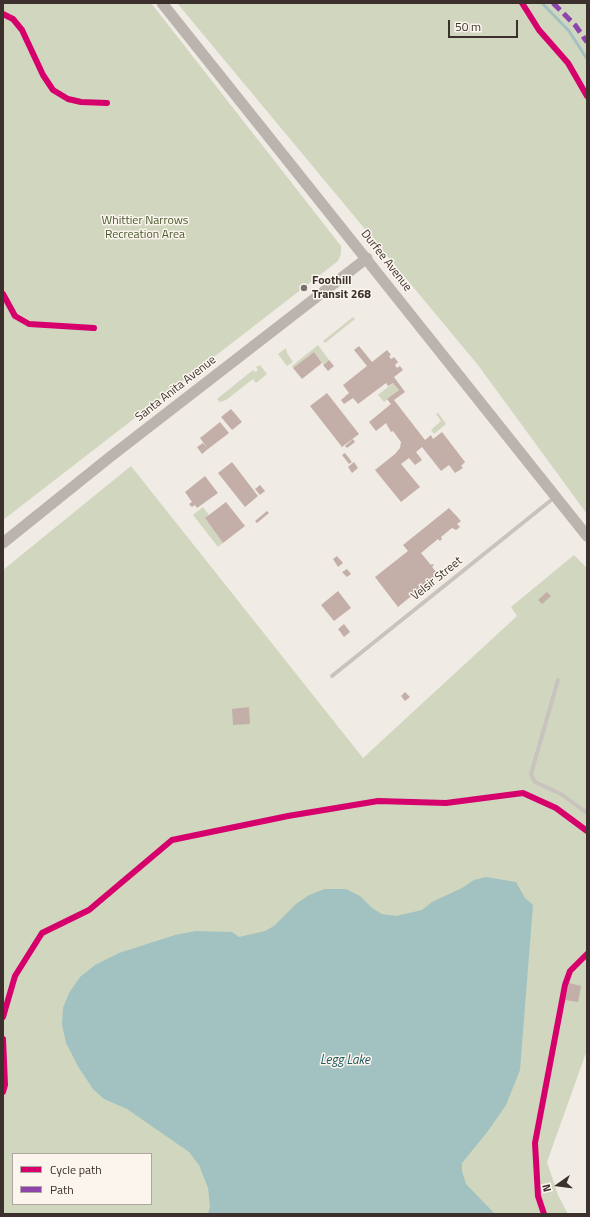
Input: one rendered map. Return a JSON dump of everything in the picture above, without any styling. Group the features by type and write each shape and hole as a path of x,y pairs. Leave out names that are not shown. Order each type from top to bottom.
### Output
{"main road":[{"name":"Durfee Avenue","path":"162,3 367,258 587,536"},
{"name":"Santa Anita Avenue","path":"3,543 110,457 367,258"}],"lane":[{"name":"Velsir Street","path":"332,676 555,497"},
{"path":"558,680 531,774 534,782 561,794 587,814"}],"green space":[{"name":"Whittier Narrows Recreation Area","path":"3,3 151,3 341,246 341,254 338,261 3,520"},
{"path":"177,3 587,3 587,514 478,365"},
{"path":"353,317 355,319 325,343 323,341"},
{"path":"318,345 329,360 323,364 314,352 293,368 292,366"},
{"path":"286,348 287,353 293,362 287,366 278,354"},
{"path":"260,365 267,374 256,383 253,379 226,400 220,402 217,399 253,370 255,372 258,370 256,367"},
{"path":"393,383 399,390 384,402 378,395"},
{"path":"438,413 446,424 434,434 431,430 441,421 436,414"},
{"path":"131,466 363,758 517,616 511,607 574,555 587,568 587,1050 547,1162 558,1195 568,1214 3,1214 3,570"},
{"path":"203,507 209,515 205,518 223,543 218,547 193,515"}],"water":[{"name":"Legg Lake","path":"486,877 516,882 525,898 533,905 520,1070 506,1105 488,1131 462,1163 462,1171 466,1184 495,1214 208,1214 210,1206 208,1188 199,1165 189,1152 127,1109 104,1099 93,1089 79,1068 66,1043 62,1024 63,1008 69,993 80,977 95,965 119,953 175,935 196,931 232,932 239,937 265,931 274,926 296,904 309,895 325,889 346,889 360,896 372,908 382,914 396,916 422,910 432,902 462,888 474,880"}],"building":[{"path":"359,346 372,362 387,350 391,355 389,356 391,359 394,357 398,362 395,365 397,368 400,366 403,370 394,377 405,392 394,400 425,440 431,435 433,439 442,432 465,462 461,466 463,468 455,473 449,465 441,471 422,447 416,452 422,460 415,465 409,458 401,464 420,487 401,502 375,470 395,454 400,448 401,442 393,431 391,432 386,423 376,431 369,422 391,404 387,399 399,390 393,383 388,386 386,383 358,404 353,398 344,404 341,400 349,393 343,385 367,366 354,350"},
{"path":"314,352 322,363 302,379 293,368"},
{"path":"329,360 334,366 328,371 323,365"},
{"path":"327,393 359,434 342,447 310,406"},
{"path":"231,409 242,422 232,430 221,417"},
{"path":"220,422 229,433 208,449 200,438"},
{"path":"353,439 355,442 347,448 345,446"},
{"path":"203,443 208,449 202,454 197,447"},
{"path":"345,453 352,462 349,464 342,455"},
{"path":"232,462 258,496 245,507 218,473"},
{"path":"354,462 358,468 352,473 348,467"},
{"path":"205,476 218,493 197,508 195,505 192,507 189,504 192,502 185,492"},
{"path":"260,485 265,491 260,495 255,489"},
{"path":"226,502 245,526 223,543 205,518"},
{"path":"449,508 461,521 457,524 460,527 456,530 452,528 441,537 442,539 440,541 438,539 421,553 431,565 434,565 432,567 438,574 398,607 375,577 408,551 403,545"},
{"path":"267,511 269,513 257,523 255,521"},
{"path":"337,556 343,563 338,567 333,559"},
{"path":"347,569 351,574 347,577 342,572"},
{"path":"338,591 351,608 334,621 321,605"},
{"path":"547,592 551,596 542,604 538,600"},
{"path":"344,624 350,632 344,637 338,629"},
{"path":"405,692 410,697 405,701 401,696"},
{"path":"249,707 250,724 233,725 232,709"},
{"path":"569,983 581,986 578,1002 565,1000"}],"waterway":[{"path":"542,3 569,31 587,59"}],"marked path":[{"path":"553,3 575,25 587,42"}],"cycle path":[{"path":"522,3 539,30 568,63 587,96"},
{"path":"3,14 13,19 22,30 43,75 53,90 68,99 81,102 107,103"},
{"path":"3,294 15,316 29,324 94,328"},
{"path":"3,1017 15,976 42,933 89,910 172,840 288,816 378,801 446,803 523,793 556,808 587,831"},
{"path":"544,1214 538,1196 535,1143 565,985 570,971 587,954"},
{"path":"3,1039 5,1085 3,1092"}],"place":[{"name":"Foothill Transit 268","path":"304,288"}]}
